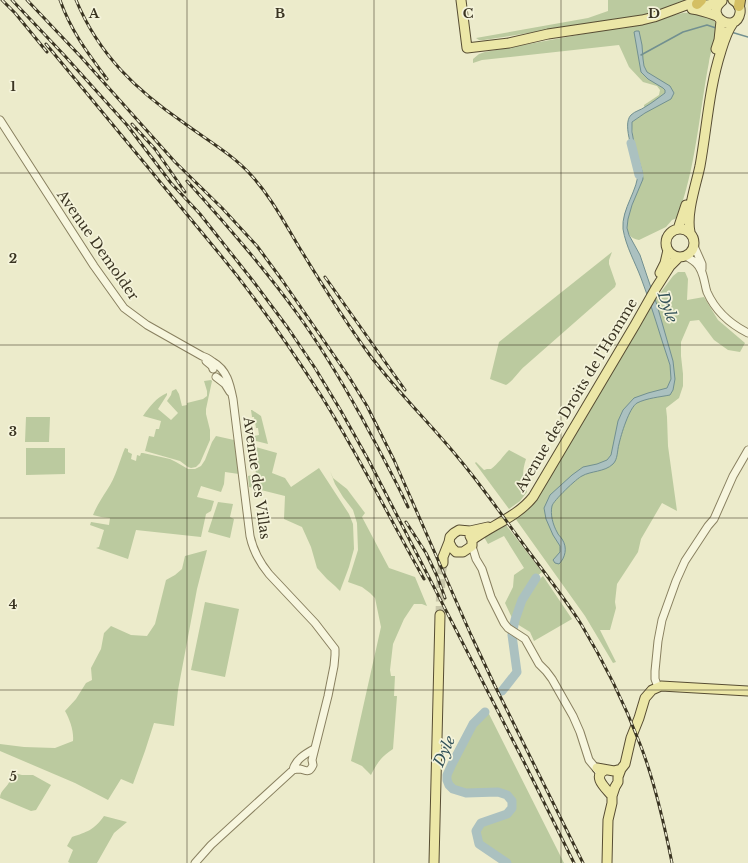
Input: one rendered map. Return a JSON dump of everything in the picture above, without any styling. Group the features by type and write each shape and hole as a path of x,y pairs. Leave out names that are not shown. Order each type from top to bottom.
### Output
{"main road":[{"path":"461,0 467,48 509,43 548,34 642,20 699,2 708,5 722,2"},
{"path":"678,229 684,211 695,164 708,80 712,60 719,40 719,19 716,10 722,2"},
{"path":"656,288 670,266 682,256 690,253 694,246 694,239 690,232 690,212 700,165 713,81 729,28 733,22 739,18 740,10 737,2"},
{"path":"674,10 697,9 725,23 733,22"},
{"path":"656,288 656,283 665,263 668,250 666,244 667,238 671,232 678,229 684,229 690,232"},
{"path":"668,250 674,255 682,256"},
{"name":"Avenue des Droits de l'Homme","path":"472,543 520,510 533,497 656,288"},
{"name":"Avenue des Droits de l'Homme","path":"465,530 470,531 495,526"},
{"path":"459,530 465,530 469,534 472,543 443,563 443,557 450,537 459,530"},
{"path":"449,542 452,548 460,552"},
{"path":"434,863 440,615"},
{"path":"611,791 601,784 600,780 609,772 625,764 631,738 640,718 645,698 652,690 658,687 666,686 748,691"},
{"path":"607,863 608,820 612,803 611,791 618,782 609,772"}],"street":[{"name":"Avenue Demolder","path":"0,120 94,266 124,308 147,325 202,356 218,371"},
{"path":"694,246 702,264 702,275"},
{"path":"682,256 697,264 708,293 722,315 738,328 748,333"},
{"name":"Avenue des Villas","path":"218,371 226,375 231,386 250,536 254,552 269,574 315,623 335,649 330,689 312,760"},
{"path":"658,687 655,679 658,641 662,620 676,581 685,561 714,519 733,476 748,450"},
{"path":"472,543 476,559 482,569 492,597 504,622 510,629 525,639 539,664 552,679 573,716 589,760 609,772"},
{"path":"460,552 476,559"},
{"path":"195,863 211,845 297,767 299,760 314,749"},
{"path":"297,767 305,771 310,769 313,765 312,760 307,756 304,756"}],"green space":[{"path":"608,0 692,0 667,9 642,15 484,40 479,40 476,38 588,18 608,11"},
{"path":"683,13 698,13 707,16 716,24 693,160 689,180 677,218 672,220 666,227 639,240 631,237 628,231 627,223 629,213 642,180 641,169 632,132 632,122 645,113 644,105 659,95 660,90 657,86 643,82 629,67 619,45 482,60 473,63 473,59 479,54 485,52 627,26"},
{"path":"612,252 609,264 616,284 615,287 525,366 508,384 506,385 490,379 499,342"},
{"path":"678,272 685,272 688,279 687,300 704,297 718,320 745,343 740,352 728,350 714,340 699,320 690,321 681,342 683,386 679,398 666,408 668,446 677,511 662,503 641,539 638,552 617,584 615,602 616,608 610,630 600,630 616,662 613,663 585,616 515,518 649,308 673,276"},
{"path":"211,380 206,409 210,430 210,440 200,463 196,467 191,468 180,461 145,451 149,436 154,437 156,429 159,429 161,421 143,416 148,409 160,397 167,393 158,409 171,420 178,413 167,401 172,391 176,389 182,406 187,405 187,403 203,399 207,396 204,381"},
{"path":"251,410 261,416 268,444 244,438 259,435"},
{"path":"26,417 50,417 49,442 25,442"},
{"path":"216,436 234,440 239,474 225,472 224,484 221,492 201,486 197,497 214,501 211,511 206,514 201,537 136,530 128,559 96,548 99,547 104,530 90,525 91,522 109,525 110,518 93,515 113,480 125,448 132,454 131,459 136,461 137,455 140,456 141,453 143,453 170,459 188,469 195,469 201,466 205,460"},
{"path":"252,446 277,453 272,473 285,478 291,487 319,468 349,514 353,524 354,549 340,591 317,568 311,547 302,527 284,519 285,496 249,487 248,476 256,474"},
{"path":"26,448 65,448 65,474 26,475"},
{"path":"509,450 526,459 523,476 527,492 520,501 509,509 475,463 476,462 484,470 491,469"},
{"path":"330,471 333,478 347,489 365,513 362,517 389,568 415,577 427,606 422,604 414,604 404,619 393,644 390,670 391,676 395,676 394,696 397,696 393,749 380,760 371,775 362,766 351,761 381,627 375,598 362,587 348,582 358,550 357,523 353,510 335,484"},
{"path":"218,502 233,504 230,517 234,519 230,538 208,532"},
{"path":"506,525 542,572 536,577 528,588 513,620 505,603 513,587 514,575 524,568 504,536 488,544 484,537"},
{"path":"207,550 197,589 178,690 174,726 154,723 133,784 121,779 108,800 75,783 0,751 0,744 24,747 55,748 73,741 73,733 65,711 76,699 86,683 92,680 91,668 101,649 104,633 111,626 131,635 147,636 155,624 166,580 182,569 185,556"},
{"path":"543,576 572,619 534,641 530,632 517,624 524,604 533,587"},
{"path":"205,602 239,609 225,677 191,670"},
{"path":"488,712 564,863 503,863 495,851 481,843 478,832 483,826 509,815 514,807 510,795 493,791 463,792 455,789 449,784 448,775 474,725"},
{"path":"10,772 22,775 33,775 51,785 36,810 31,811 0,798 1,793 8,785 10,780"},
{"path":"104,816 127,822 114,833 97,863 68,862 73,850 67,846 72,837 90,830"}],"shaded area":[{"name":"Dyle","path":"639,31 644,66 647,72 670,86 674,93 671,99 632,122 635,148 643,179 632,205 627,228 629,235 640,255 657,305 673,361 675,379 673,390 670,395 637,403 631,410 620,440 615,462 606,469 585,474 553,503 551,512 553,523 565,546 563,559 559,564 555,563 553,560 560,552 560,546 546,519 544,508 550,495 583,467 607,460 611,455 618,421 623,410 634,398 667,388 671,379 670,365 649,299 628,248 623,229 623,222 627,207 638,178 638,171 628,134 628,120 631,115 665,93 663,88 648,79 641,72 634,32"}],"waterway":[{"path":"641,55 683,32 707,25 716,28"},
{"path":"731,32 748,37"},
{"name":"Dyle","path":"631,143 639,175"},
{"name":"Dyle","path":"502,691 517,672 512,635 515,620 522,600 536,578"},
{"name":"Dyle","path":"485,712 473,724 452,764 447,775 447,780 453,789 466,793 498,792 507,795 512,801 512,808 507,814 481,823 476,831 479,844 507,863"}],"tunnel":[{"path":"440,615 441,576 443,563"}],"railway":[{"path":"2,0 15,13 47,52"},
{"path":"12,0 127,125 171,183 200,214 253,281 288,328 315,368 369,461 524,762 574,863"},
{"path":"27,0 81,57 175,162 222,208 257,246 349,377 367,406 394,460 471,635 583,863"},
{"path":"60,0 74,32 107,79"},
{"path":"76,0 85,20 96,38 121,70 150,98 236,160 258,183 277,210 333,301 369,354 391,382 468,469 574,613 606,668 640,744 655,788 672,863"},
{"path":"46,44 218,252 272,323 336,419 424,579"},
{"path":"132,124 155,149 185,192"},
{"path":"187,181 257,261 314,338 362,418 408,507"},
{"path":"325,277 405,390"},
{"path":"406,522 426,553 445,598"}]}
